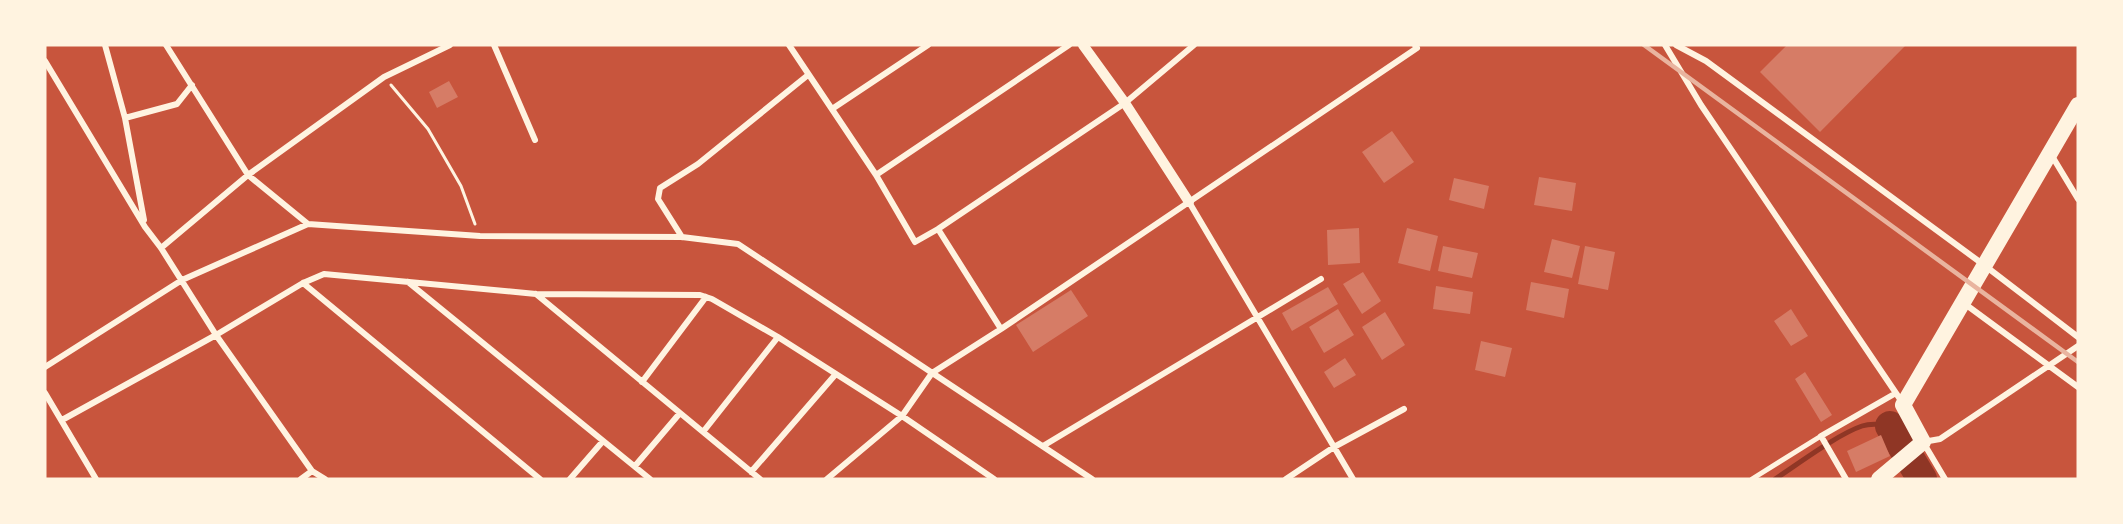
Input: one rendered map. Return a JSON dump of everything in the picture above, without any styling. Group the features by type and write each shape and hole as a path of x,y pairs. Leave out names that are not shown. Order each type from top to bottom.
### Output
{"highway":[{"path":"1884,475 1917,447 1900,399 1962,302 2078,105"}],"street":[{"path":"105,45 125,118 145,227"},
{"path":"166,45 248,175 308,224"},
{"path":"161,248 248,175 384,76 450,45"},
{"path":"494,45 535,140"},
{"path":"789,45 876,175 915,242 938,229 1125,103 1194,45"},
{"path":"832,109 928,45"},
{"path":"876,175 1069,45"},
{"path":"1083,45 1125,103 1189,202 1353,479"},
{"path":"827,479 902,416 932,373 1417,48 1415,45"},
{"path":"1665,45 1701,105 1900,399 1821,436 1752,479"},
{"path":"1676,45 1706,61 1984,265 2078,337"},
{"path":"45,61 145,227 161,248 216,335 312,471 325,479"},
{"path":"682,237 658,199 660,188 698,164 808,75"},
{"path":"125,118 177,104 192,85"},
{"path":"2050,153 2078,199"},
{"path":"45,367 182,280 308,224 480,236 682,237 738,244 1092,479"},
{"path":"938,229 1000,329"},
{"path":"62,420 216,335 303,283 324,274 536,294 700,295 778,337 902,416 994,479"},
{"path":"1043,446 1320,279"},
{"path":"407,282 650,479"},
{"path":"303,283 540,479"},
{"path":"536,294 760,479"},
{"path":"642,382 706,297"},
{"path":"1962,302 2078,387"},
{"path":"703,432 778,337"},
{"path":"1945,479 1917,447 1940,439 2078,346"},
{"path":"751,472 835,375"},
{"path":"45,393 96,479"},
{"path":"1286,479 1334,447 1404,410"},
{"path":"635,466 680,412"},
{"path":"1821,436 1846,479"},
{"path":"570,479 603,441"},
{"path":"301,479 312,471"}],"path":[{"path":"384,76 428,129 461,186 480,236"}],"building":[{"path":"1787,45 1906,45 1820,132 1760,72"},
{"path":"449,81 458,97 437,108 429,92"},
{"path":"1392,131 1414,162 1384,183 1362,152"},
{"path":"1539,177 1576,183 1572,211 1534,205"},
{"path":"1454,178 1489,186 1484,209 1449,200"},
{"path":"1359,228 1360,263 1328,265 1327,230"},
{"path":"1407,228 1438,236 1430,271 1398,263"},
{"path":"1552,239 1580,246 1572,278 1544,272"},
{"path":"1443,246 1478,253 1472,278 1438,271"},
{"path":"1585,246 1615,252 1608,290 1578,284"},
{"path":"1363,272 1381,301 1362,314 1343,284"},
{"path":"1531,282 1569,289 1564,318 1526,310"},
{"path":"1436,286 1473,292 1470,314 1433,309"},
{"path":"1328,287 1338,304 1292,331 1282,313"},
{"path":"1071,290 1088,316 1033,352 1016,325"},
{"path":"1338,309 1354,335 1324,353 1309,327"},
{"path":"1791,309 1808,336 1791,346 1774,321"},
{"path":"1385,312 1405,345 1382,360 1362,327"},
{"path":"1481,341 1512,348 1505,377 1475,370"},
{"path":"1345,358 1356,375 1334,388 1324,372"},
{"path":"1805,372 1832,415 1821,422 1795,379"},
{"path":"1881,435 1890,456 1856,472 1847,451"}],"waterway":[{"path":"1775,479 1852,430 1869,424 1890,426"},
{"path":"1890,426 1922,479"}],"railway":[{"path":"1644,45 2078,362"}]}
